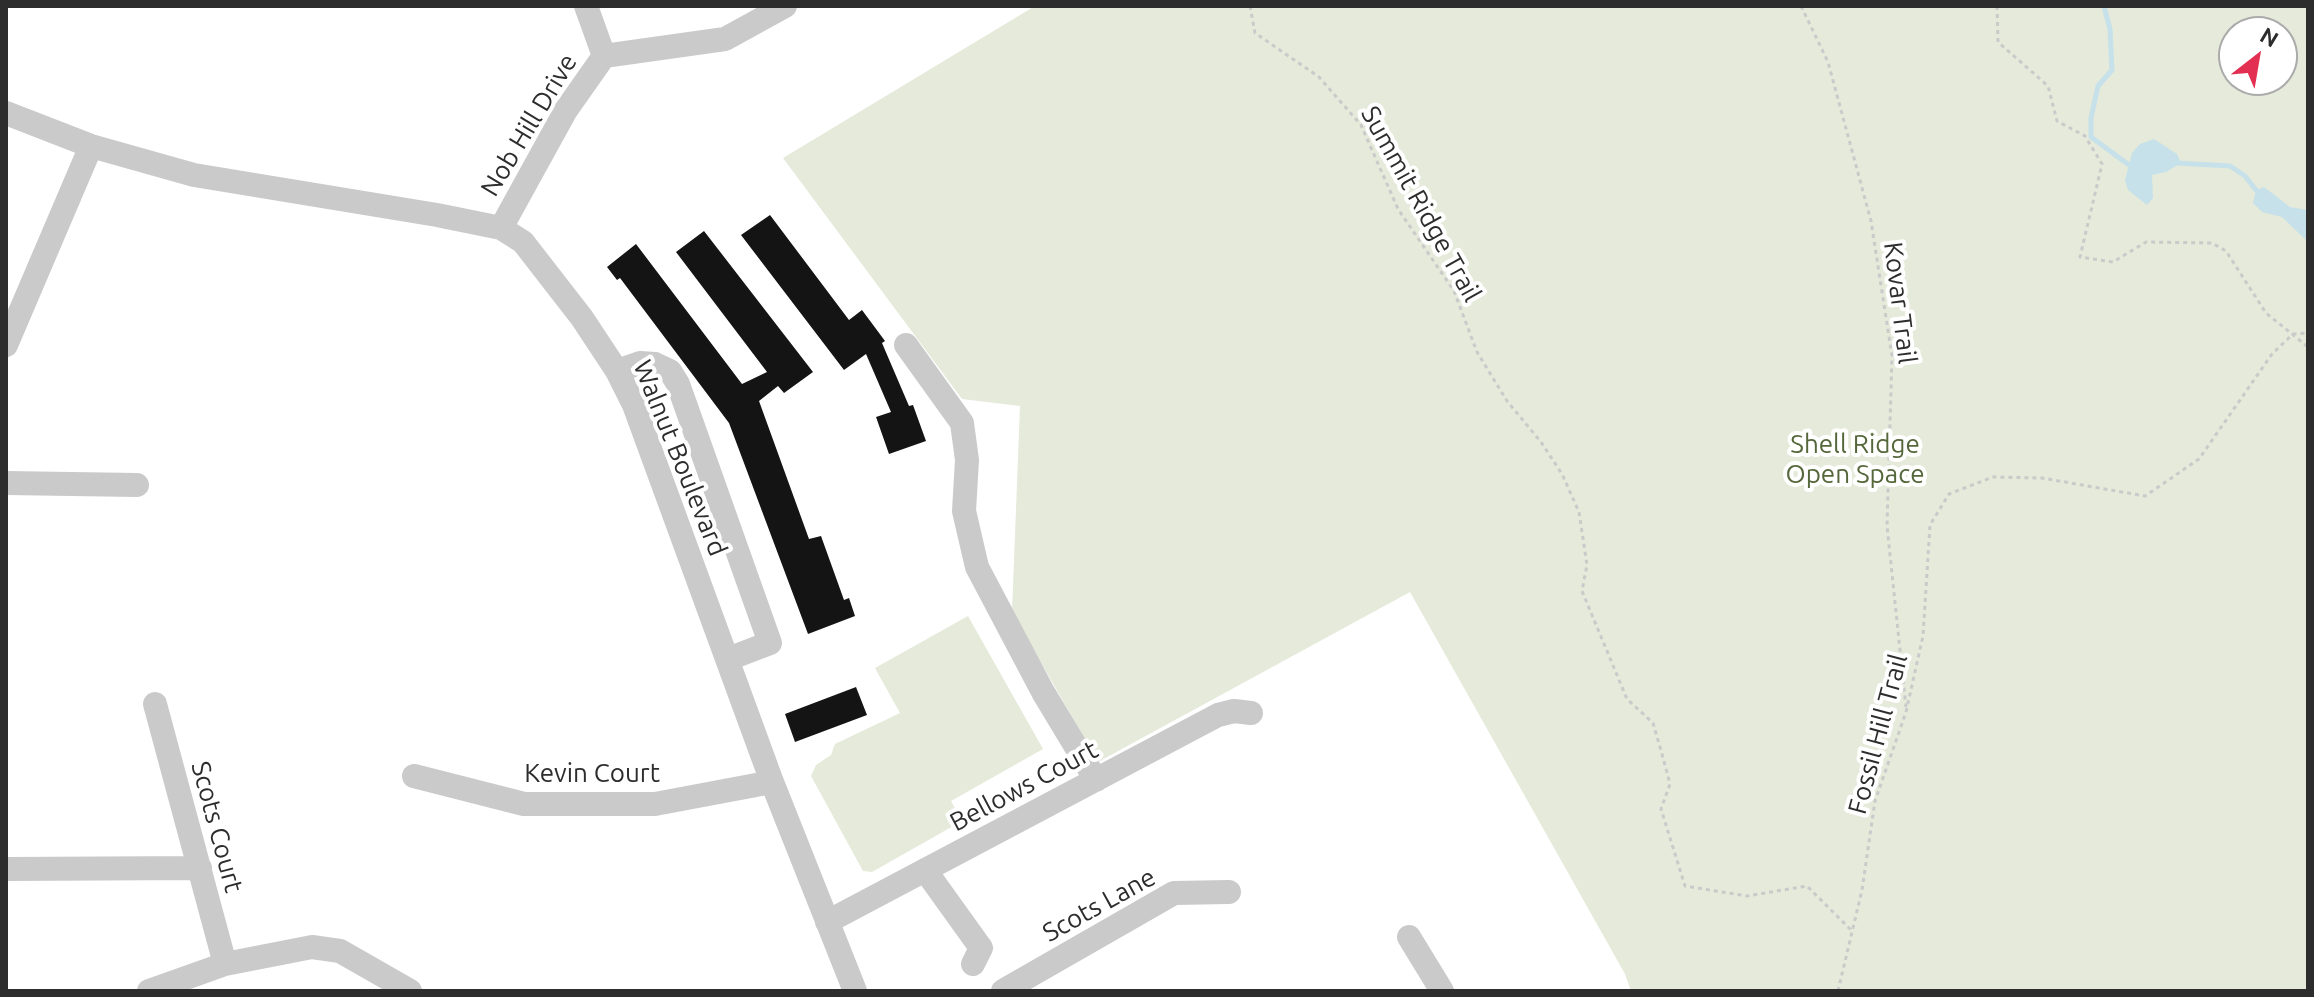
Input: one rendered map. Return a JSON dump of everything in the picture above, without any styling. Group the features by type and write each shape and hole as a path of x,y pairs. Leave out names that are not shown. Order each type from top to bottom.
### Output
{"street":[{"name":"Nob Hill Drive","path":"501,228 566,110 604,56 586,6"},
{"path":"604,56 725,39 785,6"},
{"name":"Walnut Boulevard","path":"6,113 91,146 194,175 501,228 523,242 541,262 617,371 634,405 772,782 855,991"},
{"path":"6,345 91,146"},
{"path":"906,345 962,423 967,460 964,511 977,567 1043,692 1096,780"},
{"path":"617,371 640,363 655,364 670,371 678,384 770,643 728,659"},
{"path":"6,483 137,485"},
{"name":"Scots Court","path":"155,704 225,964"},
{"name":"Bellows Court","path":"827,922 1218,715 1234,711 1251,713"},
{"name":"Kevin Court","path":"414,776 524,804 655,804 772,782"},
{"path":"6,869 200,868"},
{"path":"925,870 981,948 973,964"},
{"name":"Scots Lane","path":"1003,991 1174,893 1229,892"},
{"path":"1409,937 1442,991"},
{"path":"149,991 225,964 312,947 340,951 399,988"}],"path":[{"name":"Summit Ridge Trail","path":"1250,6 1255,33 1319,77 1361,125 1398,209 1454,291 1477,352 1507,401 1541,442 1562,474 1579,512 1587,565 1582,591 1627,699 1653,723 1670,784 1661,809 1685,886 1747,896 1807,886 1853,932"},
{"name":"Kovar Trail","path":"1801,6 1828,62 1867,207 1889,341 1887,526 1906,712"},
{"path":"1997,6 1998,42 2048,86 2057,121 2085,136 2102,164 2080,257 2113,262 2146,242 2212,243 2226,251 2266,313 2308,347"},
{"path":"2293,334 2308,333"},
{"name":"Fossil Hill Trail","path":"1838,991 1853,932 1875,801 1906,712 1923,636 1930,525 1949,494 1993,477 2042,478 2145,496 2199,459 2272,354 2293,334"}],"green space":[{"name":"Shell Ridge Open Space","path":"1035,6 2308,6 2308,991 1631,991 1625,974 1410,592 1098,762 1012,612 1020,406 962,399 783,158"},
{"path":"968,616 1043,749 951,801 962,821 872,872 863,871 811,776 816,765 831,755 835,744 900,713 875,668"}],"water":[{"path":"2154,139 2177,154 2181,163 2166,172 2152,175 2153,198 2147,205 2128,190 2125,180 2132,153 2140,144"},
{"path":"2264,187 2290,207 2307,210 2308,242 2282,217 2262,212 2253,203 2256,190"}],"building":[{"path":"770,215 849,320 862,310 885,341 882,343 909,406 913,405 926,441 889,454 876,417 891,412 866,354 844,370 741,235"},
{"path":"704,231 813,372 784,393 778,386 759,401 809,539 821,536 844,600 849,598 855,616 808,634 729,423 620,278 617,280 607,267 636,244 742,384 767,372 676,252"},
{"path":"856,687 867,715 795,742 785,714"}],"waterway":[{"path":"2104,6 2110,29 2112,70 2098,86 2091,118 2091,137 2129,165 2134,164"},
{"path":"2176,163 2230,166 2245,176 2256,190"}]}
